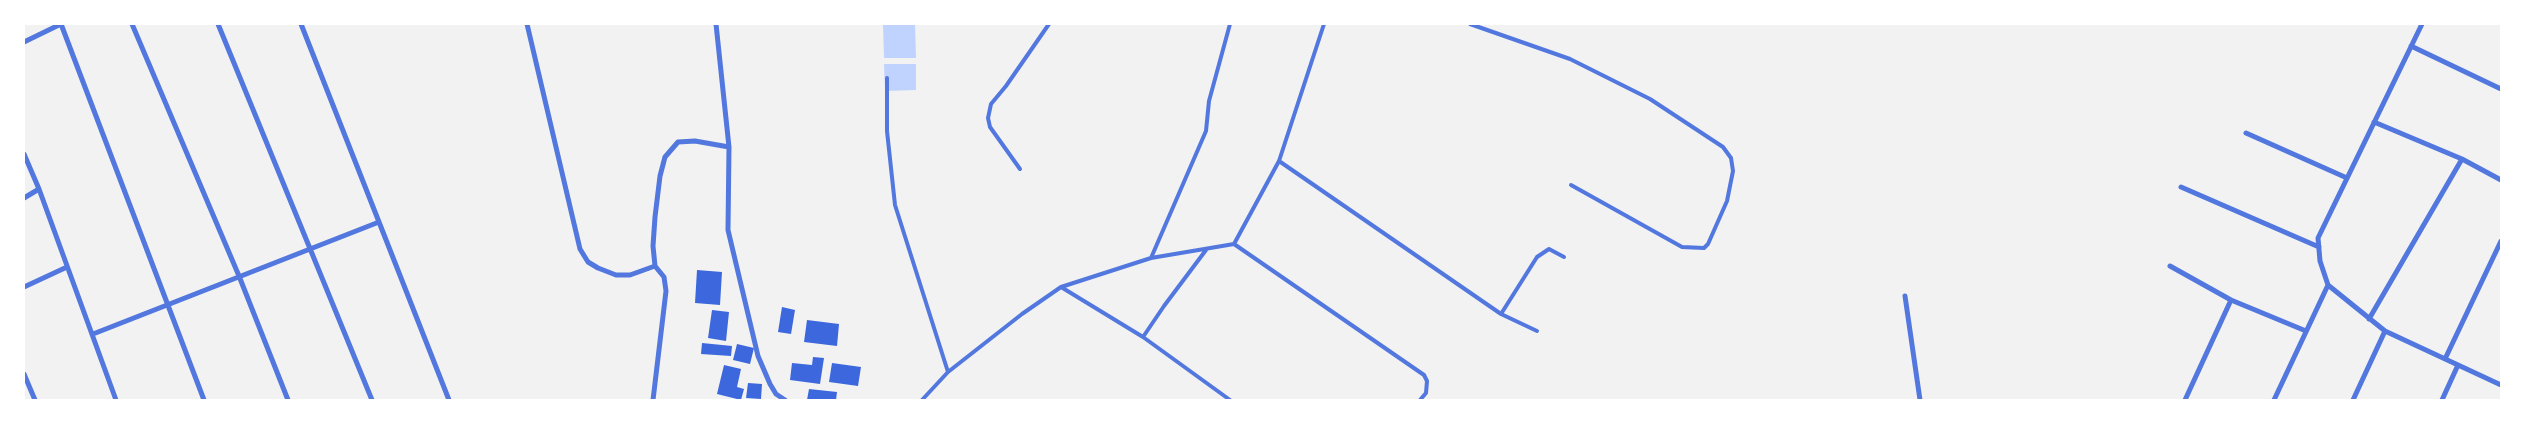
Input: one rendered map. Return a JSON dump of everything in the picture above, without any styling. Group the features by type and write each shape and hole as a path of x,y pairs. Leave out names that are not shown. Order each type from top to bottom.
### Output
{"street":[{"path":"50,31 52,24"},
{"path":"24,42 61,24 166,305 204,400"},
{"path":"132,24 239,276 288,400"},
{"path":"218,24 372,400"},
{"path":"301,24 449,400"},
{"path":"527,24 580,249 588,262 616,275 630,275 655,266"},
{"path":"716,24 729,147 727,217 740,284 758,356 776,394 785,400"},
{"path":"2422,24 2318,238 2320,261 2328,284 2385,331 2501,385"},
{"path":"2411,46 2501,89"},
{"path":"2374,122 2462,159 2501,180"},
{"path":"2246,133 2347,178"},
{"path":"653,400 666,290 664,277 655,266 653,246 660,176 665,158 678,142 695,141 729,147"},
{"path":"24,154 39,189 116,400"},
{"path":"2369,319 2462,159"},
{"path":"2181,187 2319,247"},
{"path":"24,198 39,189"},
{"path":"93,334 379,222"},
{"path":"2445,359 2501,241"},
{"path":"24,287 67,266"},
{"path":"2170,266 2231,300 2306,331"},
{"path":"2274,400 2328,284"},
{"path":"1905,296 1920,400"},
{"path":"2185,400 2231,300"},
{"path":"2353,400 2385,331"},
{"path":"2442,400 2458,366"},
{"path":"24,374 35,400"}],"lane":[{"path":"1020,169 990,127 988,118 991,104 1006,86 1049,24"},
{"path":"1151,258 1206,131 1209,101 1230,24"},
{"path":"1234,244 1279,161 1324,24"},
{"path":"1470,24 1570,59 1650,99 1723,148 1731,158 1733,171 1727,201 1708,244 1704,248 1682,247 1571,185"},
{"path":"887,78 887,131 895,205 948,372"},
{"path":"1279,161 1501,314 1537,331"},
{"path":"922,400 948,372 1022,314 1062,287 1151,258 1234,244 1424,375 1427,381 1426,393 1420,400"},
{"path":"1501,314 1537,256 1549,249 1564,257"},
{"path":"1143,337 1206,250"},
{"path":"1062,287 1143,337 1230,400"}],"water":[{"path":"883,24 915,24 916,58 884,58"},
{"path":"884,64 916,64 916,90 885,91"}],"building":[{"path":"697,270 722,272 720,305 695,303"},
{"path":"782,307 795,310 791,334 778,332"},
{"path":"712,310 729,312 726,341 708,338"},
{"path":"807,320 839,324 837,346 804,342"},
{"path":"702,343 732,346 731,356 701,354"},
{"path":"737,344 754,348 750,364 733,360"},
{"path":"813,357 824,358 820,384 790,380 792,363 812,365"},
{"path":"832,363 861,367 858,386 829,382"},
{"path":"724,365 741,369 737,387 744,389 741,400 717,394"},
{"path":"748,383 762,384 761,399 746,398"},
{"path":"809,389 837,392 836,400 807,400"}]}
